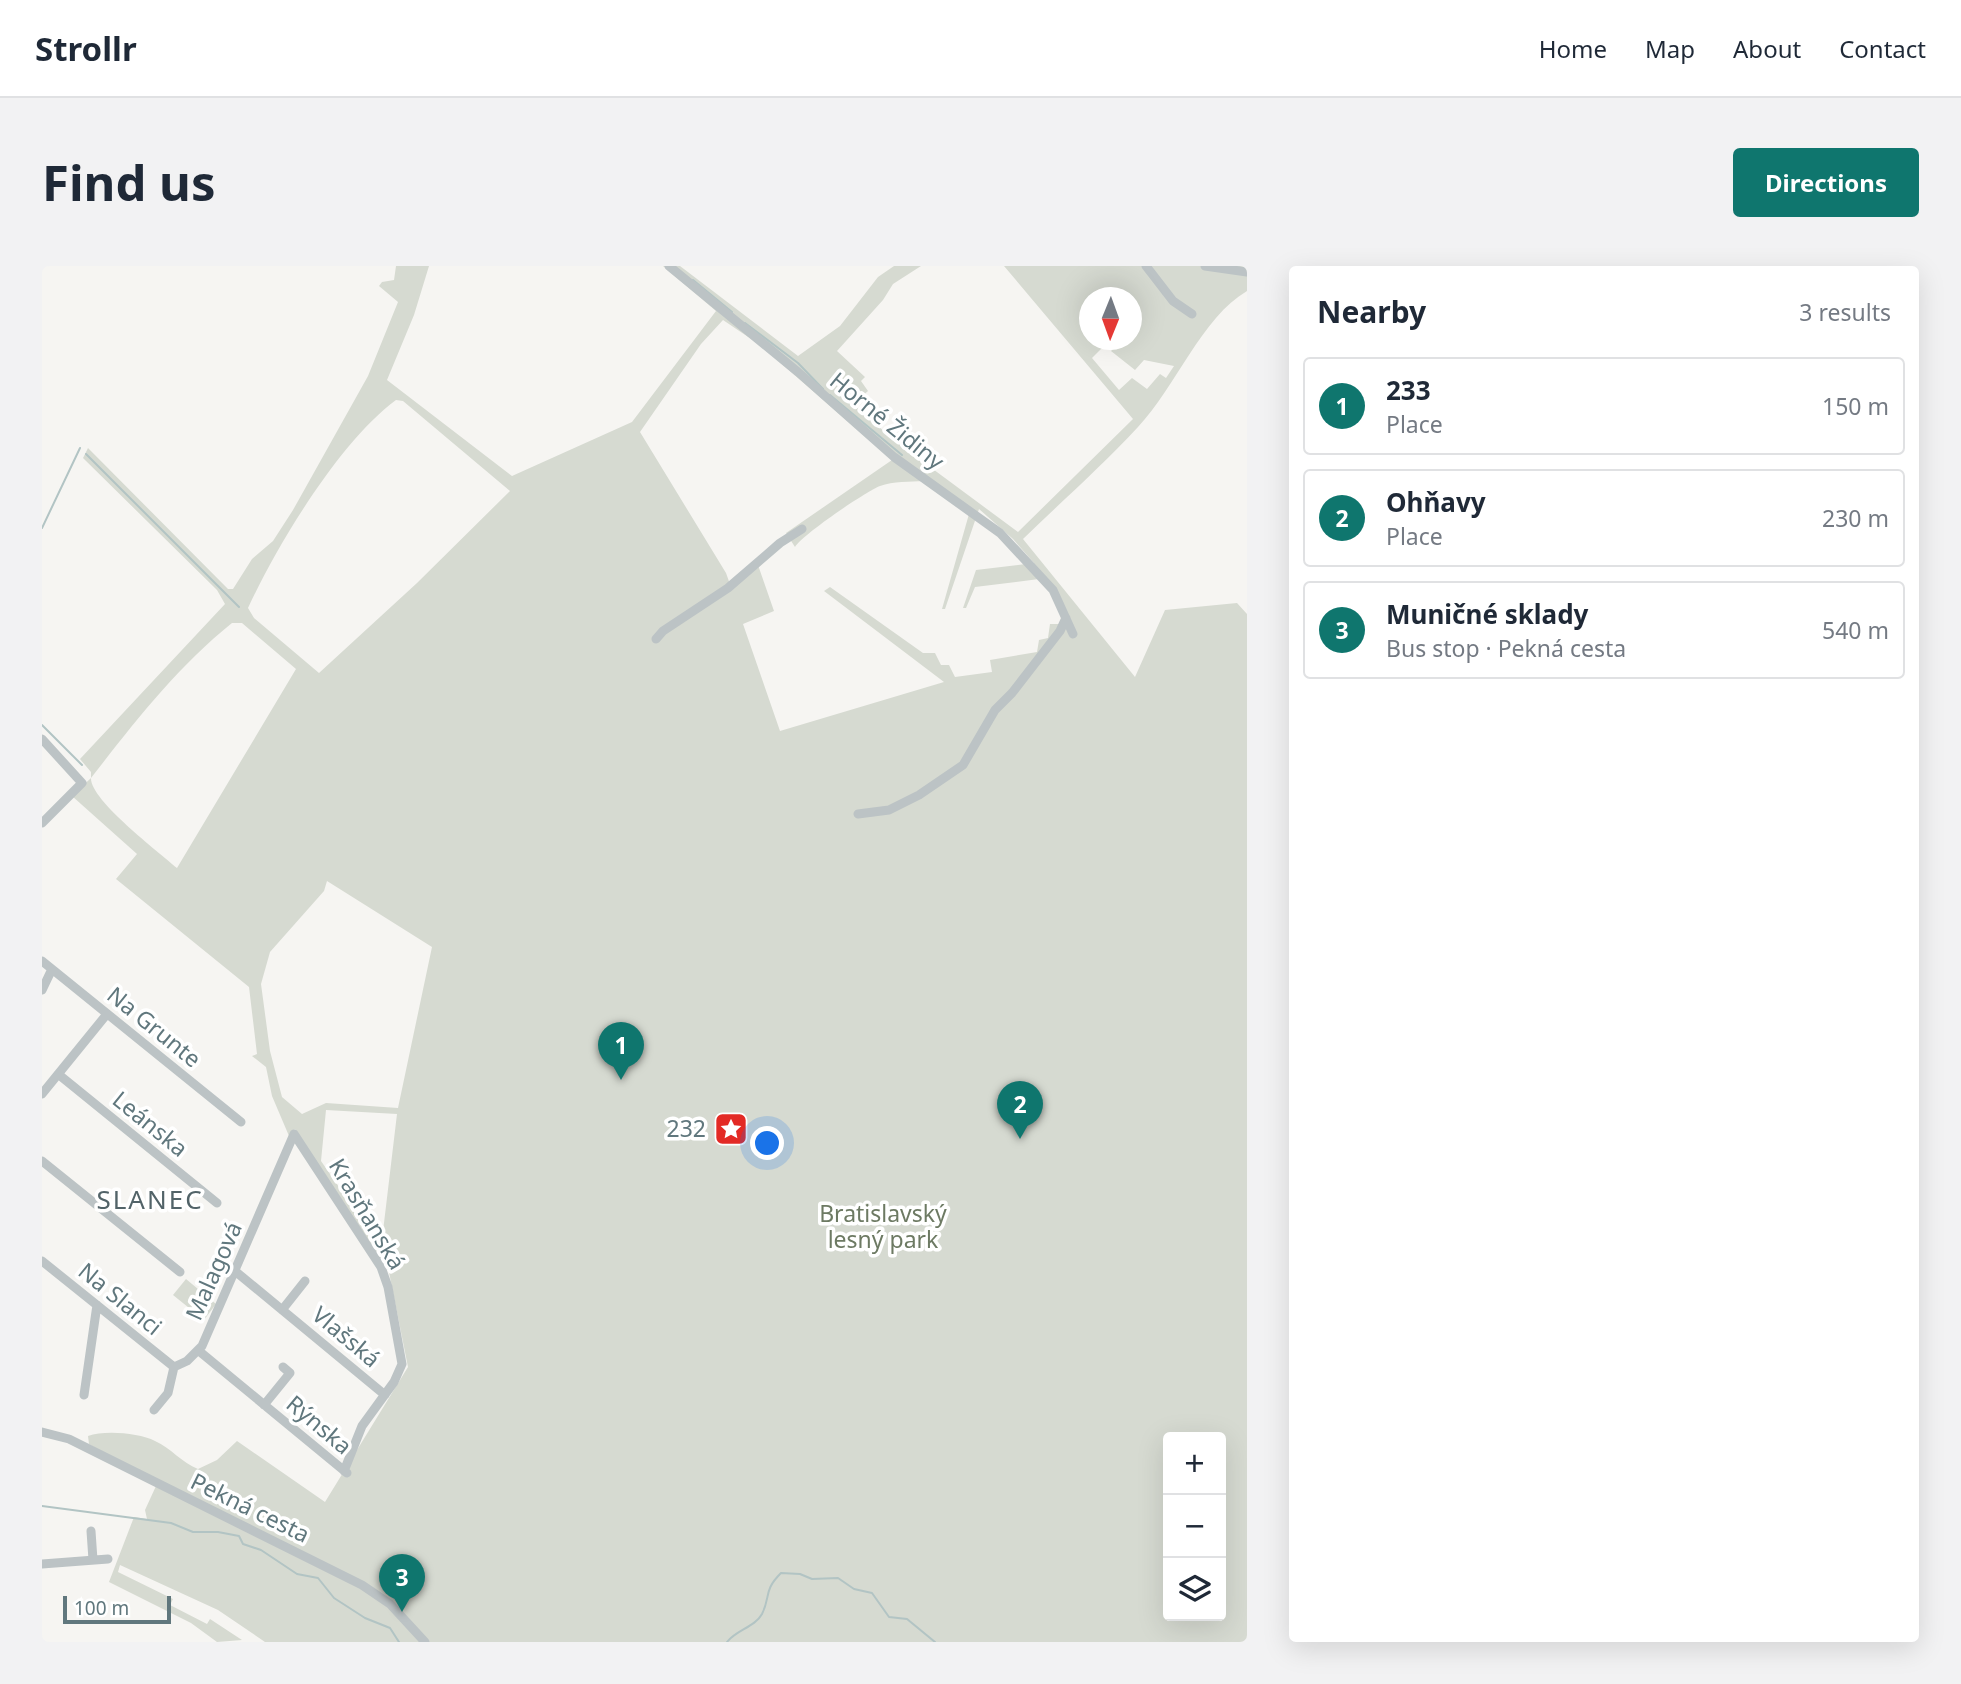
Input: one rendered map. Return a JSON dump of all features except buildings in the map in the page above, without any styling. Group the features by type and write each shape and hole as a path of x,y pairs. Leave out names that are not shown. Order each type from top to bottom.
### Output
{"street":[{"name":"Horné Židiny","path":"669,266 791,366 894,457 1000,533 1053,590 1073,634"},
{"path":"1146,266 1173,300 1192,314"},
{"path":"1205,266 1247,272"},
{"path":"656,639 728,588 780,543 802,529"},
{"path":"858,814 889,810 963,765 995,710 1013,693 1060,631 1066,618"},
{"path":"42,739 82,783 42,824"},
{"name":"Na Grunte","path":"42,961 241,1122"},
{"path":"42,990 52,970"},
{"path":"42,1094 107,1014"},
{"name":"Leánska","path":"58,1074 217,1203"},
{"name":"Malagová","path":"174,1367 199,1351 295,1134"},
{"name":"Krasňanská","path":"295,1134 385,1276 402,1364 385,1395 362,1426 346,1473"},
{"path":"42,1161 180,1272"},
{"name":"Na Slanci","path":"42,1261 174,1367"},
{"name":"Vlašská","path":"235,1271 385,1395"},
{"name":"Vlašská","path":"282,1310 305,1281"},
{"path":"84,1395 97,1305"},
{"name":"Rýnska","path":"199,1351 346,1473"},
{"path":"155,1410 168,1393 174,1367"},
{"name":"Rýnska","path":"264,1405 290,1373 283,1367"},
{"name":"Pekná cesta","path":"42,1432 69,1439 362,1585 390,1604 425,1642"},
{"path":"91,1531 93,1560"},
{"path":"42,1564 108,1559"}],"green space":[{"name":"Bratislavský lesný park","path":"396,266 429,266 414,315 387,380 512,476 632,422 716,311 663,266 680,266 798,356 840,326 878,277 894,266 921,266 893,284 883,300 837,351 865,377 861,381 868,391 853,404 895,441 1018,532 1133,419 1004,266 1247,266 1247,291 1231,303 1202,335 1138,427 1023,539 1135,677 1165,610 1237,603 1247,614 1247,1642 265,1642 218,1610 120,1565 118,1572 173,1599 170,1605 207,1624 210,1619 242,1640 217,1642 191,1623 109,1582 134,1517 147,1519 145,1510 156,1486 89,1444 88,1436 112,1433 148,1438 198,1469 217,1460 237,1441 325,1502 408,1367 389,1272 295,1129 289,1136 272,1096 266,1067 252,1056 257,1054 249,987 116,879 137,854 72,796 91,778 91,772 80,759 225,604 217,590 83,458 88,448 228,589 233,589 252,559 273,541 293,510 368,376 398,302 379,286 382,282 394,280","holes":["723,320 760,345 892,460 786,533 795,547 821,524 872,490 890,483 924,481 969,514 942,609 945,609 979,509 1013,539 1034,563 976,570 963,608 966,608 975,587 1039,579 1050,591 1062,619 1059,624 1050,624 1048,638 1039,640 1037,652 990,660 992,672 955,677 949,665 941,665 935,653 923,653 830,587 824,591 944,682 780,731 743,624 774,611 758,565 731,587 726,573 640,432 701,344","396,400 403,401 510,491 417,583 319,673 254,618 248,608 275,555 312,496 332,467 375,418","232,623 242,623 296,669 177,868 113,812 101,799 91,778 140,716 193,658","327,881 432,947 398,1108 326,1103 302,1114 282,1097 270,1051 261,984 270,952 324,891","326,1110 397,1114 381,1248 321,1161"]},
{"path":"186,1279 216,1304 204,1320 173,1295"}],"waterway":[{"path":"693,280 732,312"},
{"path":"745,323 798,363 823,389"},
{"path":"830,395 902,455"},
{"path":"42,528 80,448"},
{"path":"86,454 239,607"},
{"path":"42,725 82,765"},
{"path":"42,1506 171,1523 193,1532 218,1532 239,1536 243,1544 261,1550 297,1574 318,1578 334,1598 365,1618 390,1628 399,1642"},
{"path":"727,1642 759,1618 772,1584 781,1573 800,1574 812,1579 838,1578 854,1589 872,1593 889,1617 907,1619 935,1642"}],"place":[{"name":"233","path":"621,1080"},
{"name":"232","path":"731,1129"},
{"name":"Ohňavy","path":"1020,1139"},
{"name":"Muničné sklady","path":"402,1612"}],"district":[{"name":"SLANEC","path":"150,1200"}]}
